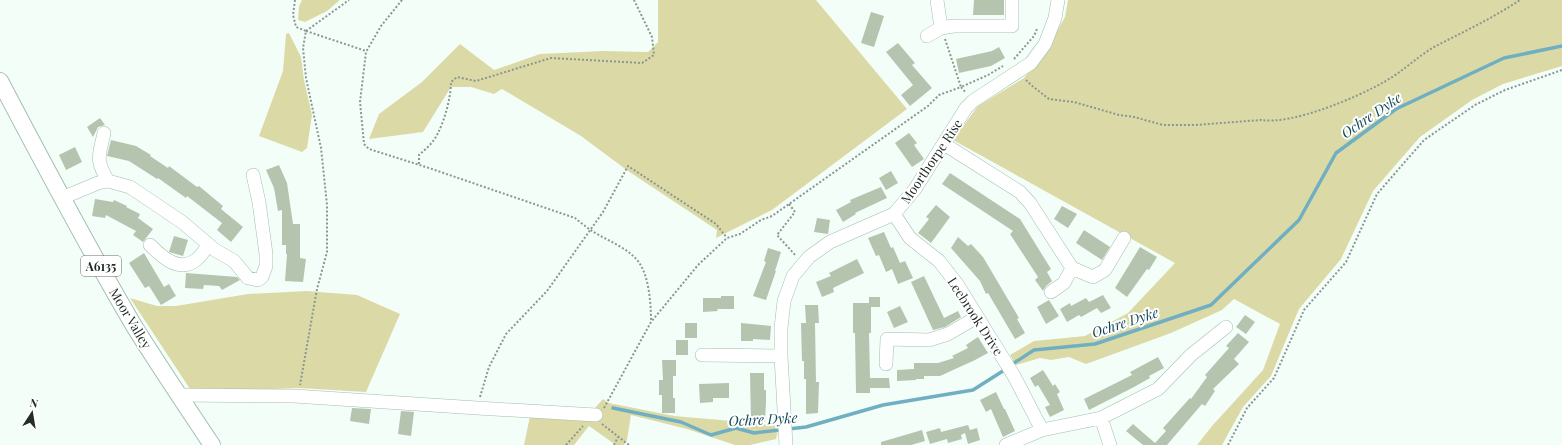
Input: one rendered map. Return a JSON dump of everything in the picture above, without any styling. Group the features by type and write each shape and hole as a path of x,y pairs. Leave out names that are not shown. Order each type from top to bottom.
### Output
{"main road":[{"name":"Moor Valley","path":"0,81 62,198 135,326 212,445"}],"street":[{"path":"937,0 941,28"},
{"path":"926,36 941,28 954,26 1012,26 1012,0"},
{"name":"Moorthorpe Rise","path":"786,443 781,356 784,301 794,276 809,257 830,242 894,214 915,189 966,108 973,101 1031,63 1045,44 1055,18 1058,0"},
{"path":"104,133 98,161 108,181"},
{"path":"944,144 1020,192 1030,203 1072,268 1093,277 1105,270 1124,238"},
{"path":"62,198 84,188 108,181 130,187 182,222 208,245 234,261 248,278 258,280 262,277 266,266 266,254 259,202 252,175"},
{"name":"Leebrook Drive","path":"894,214 910,238 939,261 957,284 1014,376 1042,430"},
{"path":"150,245 166,260 174,264 182,265 196,260 208,245"},
{"path":"1051,292 1064,282 1072,268"},
{"path":"886,364 887,339 929,340 948,334 977,317"},
{"path":"1006,445 1042,430 1101,418 1158,388 1191,355 1226,327"},
{"path":"702,355 781,356"},
{"path":"179,395 298,396 596,415"},
{"path":"1101,418 1110,445"}],"path":[{"path":"295,0 294,15 296,27 306,32 366,52"},
{"path":"298,396 317,289 327,252 327,204 321,148 306,78 303,48 306,32 349,0"},
{"path":"402,0 381,26 366,52 360,102 364,144 369,149 419,164 575,218 590,230 629,253 640,263 648,284 651,305 651,322"},
{"path":"419,164 420,155 438,134 451,94 451,82 456,77 476,81 551,58 642,63 654,55 652,37 634,0"},
{"path":"1019,72 1030,85 1049,98 1074,102 1119,115 1134,117 1163,125 1195,125 1261,120 1271,122 1304,116 1385,82 1434,48 1451,40 1520,0"},
{"path":"1013,60 1034,36 1039,24"},
{"path":"941,28 961,87 973,101"},
{"path":"566,445 579,430 605,406 651,322 698,265 727,238 740,234 761,220 772,216 928,106 939,95 988,75 1007,63"},
{"path":"1228,445 1247,408 1274,378 1304,310 1346,262 1377,194 1424,140 1475,105 1505,90 1562,70"},
{"path":"477,408 489,367 506,334 547,291 603,212 628,166 716,224 727,238"},
{"path":"789,204 795,212 777,235 804,264"},
{"path":"596,415 604,427 629,445"},
{"path":"614,445 618,438"}],"green space":[{"path":"302,0 340,0 327,11 305,22 298,20 299,6"},
{"path":"658,0 816,0 907,109 772,210 716,238 717,230 628,171 581,136 502,89 494,94 471,87 451,87 423,132 369,139 379,114 422,82 460,44 494,70 540,54 603,51 648,52 658,42"},
{"path":"1068,0 1562,0 1562,66 1503,84 1472,100 1420,137 1373,191 1341,259 1299,309 1271,376 1243,407 1222,445 1197,445 1212,426 1263,370 1280,324 1234,299 1222,310 1171,333 1086,364 1069,357 1051,360 1040,358 1016,365 1010,355 1034,341 1085,336 1128,313 1175,263 953,140 978,106 1024,78 1051,42 1065,17"},
{"path":"289,33 301,57 304,80 312,115 307,148 302,152 259,136 283,71 286,34"},
{"path":"307,291 357,295 400,314 366,392 299,388 192,392 130,298 157,306 176,306 248,294"},
{"path":"603,399 609,403 674,416 779,425 776,439 750,445 735,445 687,429 631,415 627,440 624,445 616,445 589,426 574,445 524,445 530,416 593,410"}],"building":[{"path":"974,0 1004,0 1004,15 973,15"},
{"path":"871,12 884,16 874,47 861,43"},
{"path":"898,43 915,63 912,65 932,88 910,106 901,95 913,85 886,52"},
{"path":"999,47 1005,58 991,66 959,73 956,59 992,51"},
{"path":"100,118 105,125 98,127 93,137 87,127"},
{"path":"909,133 917,143 914,145 924,159 912,167 895,143"},
{"path":"111,140 136,146 168,168 169,166 197,187 199,186 223,206 221,209 243,227 231,242 217,230 222,223 187,196 186,198 158,178 157,179 129,161 107,156"},
{"path":"75,147 82,162 66,170 59,155"},
{"path":"279,165 287,183 293,224 300,224 300,258 306,259 303,282 285,281 287,254 286,245 282,245 282,210 278,211 274,188 266,170"},
{"path":"891,171 898,183 886,190 879,178"},
{"path":"950,173 1020,219 1051,269 1047,272 1052,281 1043,291 1035,280 1038,277 1010,234 1013,231 942,184"},
{"path":"881,187 887,198 855,213 856,214 843,222 836,210 851,202 850,200"},
{"path":"95,199 113,202 114,200 127,206 126,207 140,214 138,218 153,229 143,242 133,235 136,231 106,215 105,218 92,216"},
{"path":"936,205 950,217 931,243 918,233 929,219 926,217"},
{"path":"1062,206 1077,214 1068,228 1054,219"},
{"path":"817,218 830,220 828,234 814,232"},
{"path":"1084,230 1110,247 1102,260 1076,243"},
{"path":"884,232 900,263 905,261 913,278 898,284 892,269 886,272 879,255 876,256 868,238"},
{"path":"174,236 188,240 183,256 169,252"},
{"path":"958,237 968,246 971,244 983,257 1019,318 1017,319 1025,333 1015,339 988,293 986,294 980,281 951,248"},
{"path":"1140,247 1157,257 1149,270 1147,269 1127,297 1115,288"},
{"path":"768,248 781,252 766,300 753,296 766,262 764,261"},
{"path":"144,253 164,287 169,284 176,296 161,305 149,286 145,288 129,263"},
{"path":"857,259 864,273 833,288 834,292 822,297 816,282 831,276 829,273"},
{"path":"186,273 237,277 240,280 222,290 219,286 204,285 203,289 185,288"},
{"path":"924,276 944,318 958,311 961,317 945,327 933,330 911,282"},
{"path":"1103,295 1111,308 1101,313 1097,308 1081,317 1079,315 1067,322 1060,309 1070,303 1071,306 1086,298 1089,302"},
{"path":"721,296 734,296 734,309 717,309 718,311 703,312 703,298 721,298"},
{"path":"869,297 880,297 880,307 871,307 871,333 869,333 870,378 889,378 890,388 870,388 870,393 856,393 853,303 869,303"},
{"path":"1049,300 1059,316 1046,324 1037,307"},
{"path":"805,305 818,305 819,323 815,323 816,382 819,382 818,413 806,414 806,379 804,379 804,361 802,361 801,323 806,323"},
{"path":"900,306 908,322 894,328 887,312"},
{"path":"1245,315 1255,322 1246,334 1236,327"},
{"path":"685,323 697,323 697,338 685,338"},
{"path":"741,323 771,326 770,340 753,339 753,341 741,341"},
{"path":"1238,333 1249,342 1234,359 1239,364 1213,389 1215,391 1205,406 1202,404 1167,445 1143,445 1126,431 1133,424 1155,443 1166,431 1163,428 1190,398 1191,399 1207,377 1205,375 1229,348 1226,346"},
{"path":"978,337 988,353 940,376 924,376 924,379 897,381 897,370 914,369 914,363 938,363 954,358 952,356 968,348 966,345"},
{"path":"676,340 688,340 688,355 676,355"},
{"path":"1158,357 1164,368 1149,376 1150,378 1134,387 1089,410 1084,399 1132,375 1130,372"},
{"path":"662,360 676,360 676,376 673,376 675,413 662,413 662,395 659,395 659,380 663,380"},
{"path":"1043,370 1053,386 1055,384 1060,392 1057,394 1064,410 1050,417 1045,407 1050,405 1038,385 1035,387 1030,378"},
{"path":"750,373 764,373 764,390 766,390 765,422 751,422"},
{"path":"729,383 729,398 713,398 713,402 700,403 699,384"},
{"path":"996,392 1015,431 1003,437 991,409 986,412 980,400"},
{"path":"352,408 371,409 369,424 350,421"},
{"path":"401,411 414,412 411,436 398,434"},
{"path":"968,425 970,430 977,428 980,440 968,444 965,433 961,435 962,439 948,443 947,439 930,444 926,432 940,428 941,432"},
{"path":"922,430 925,441 911,445 881,445 881,442"}],"waterway":[{"name":"Ochre Dyke","path":"1011,365 1034,350 1095,344 1211,305 1299,220 1336,153 1396,109 1504,58 1562,46"},
{"name":"Ochre Dyke","path":"613,408 681,422 711,435 736,428 754,433 806,427 883,405 973,390 1006,369"}]}
